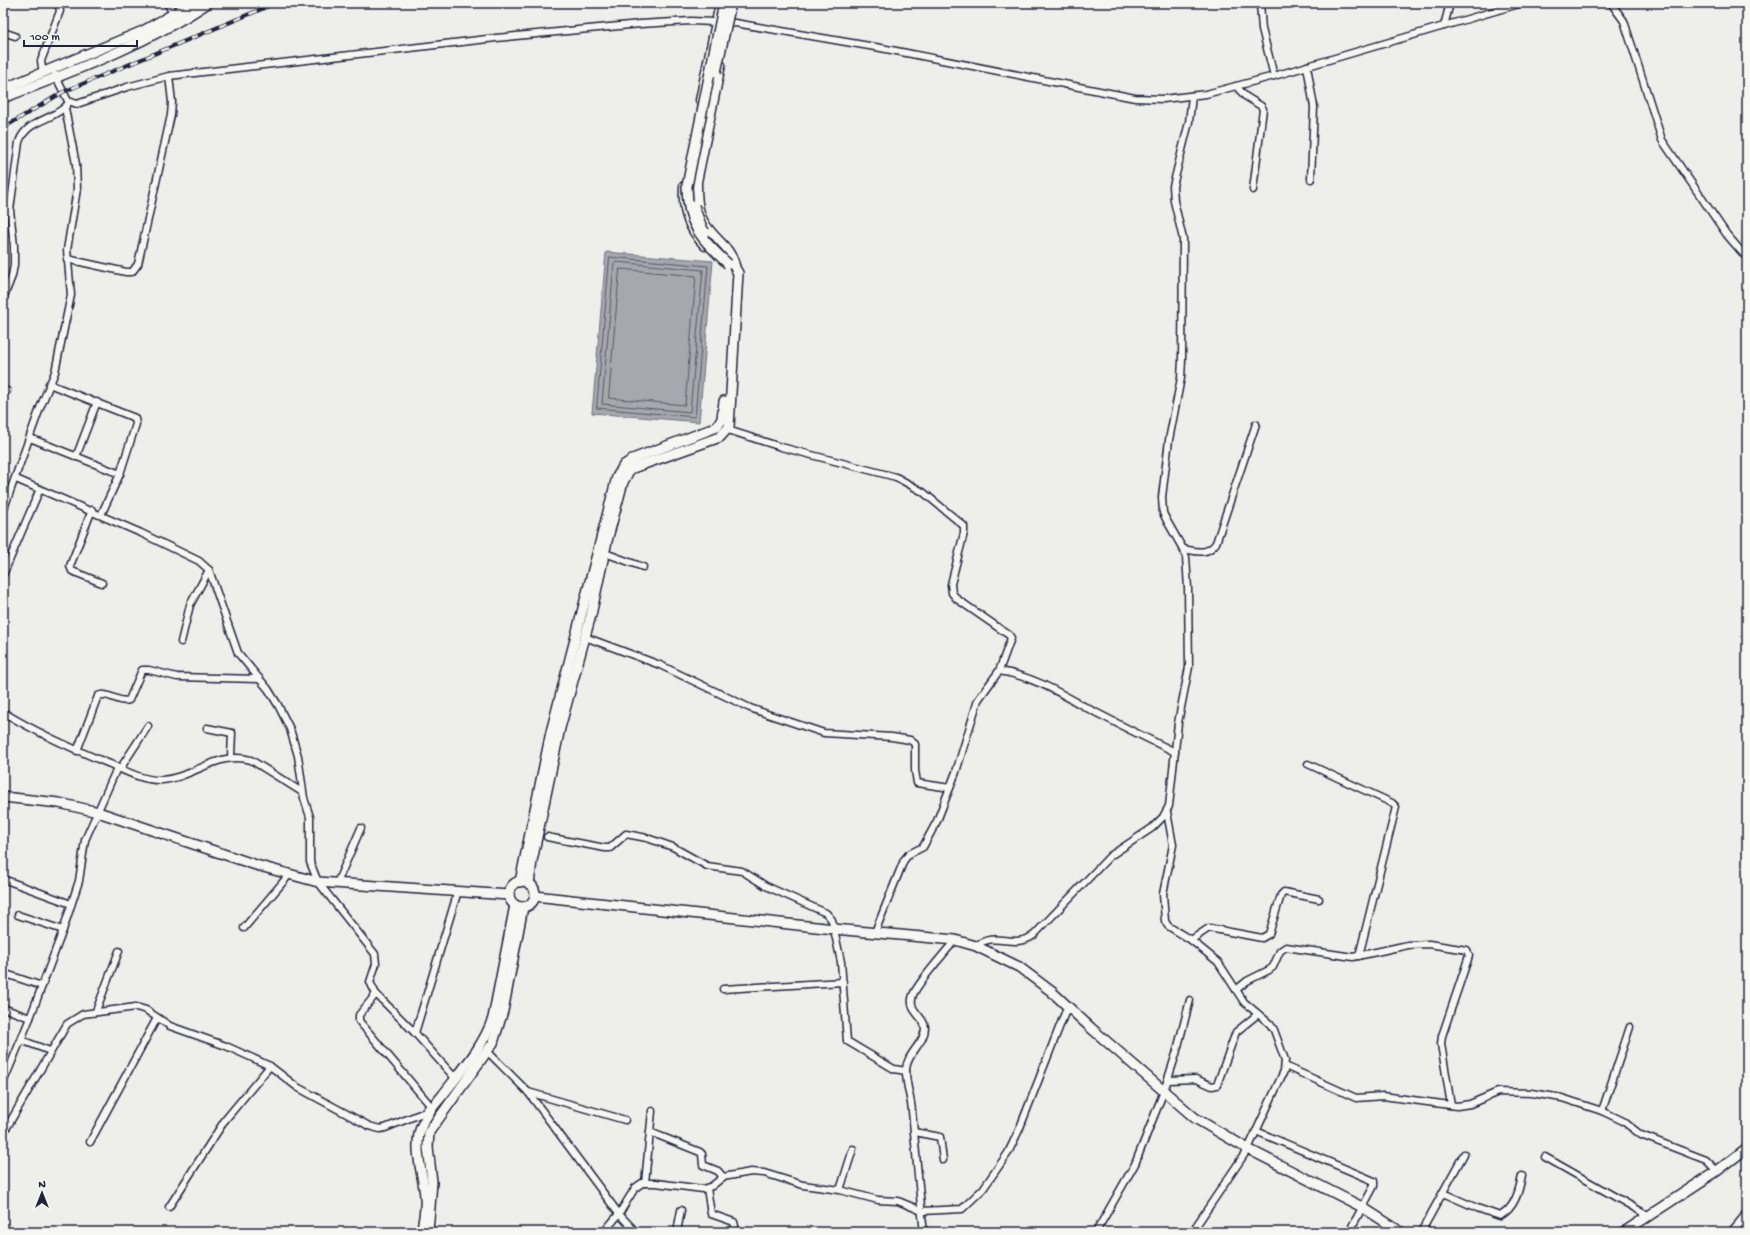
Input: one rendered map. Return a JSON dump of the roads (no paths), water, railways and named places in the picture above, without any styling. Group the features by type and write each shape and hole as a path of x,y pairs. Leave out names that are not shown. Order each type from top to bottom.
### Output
{"main road":[{"path":"3,98 143,31 194,3"},
{"path":"3,89 43,74 55,74 148,38 188,17 208,3"},
{"path":"529,884 532,861 560,728 585,637 623,482 630,469 720,437 728,430 738,273 698,232 692,222 687,192 724,3"},
{"path":"520,882 550,732 617,477 624,465 635,458 714,429 722,418 732,273 730,264 702,228 694,211 692,187 731,3"},
{"path":"3,797 59,803 98,812 289,875 318,882 509,894"},
{"path":"520,882 529,884 533,888 535,896 530,904 519,906 512,902 509,894 512,886 520,882"},
{"path":"535,896 955,940 976,946 1019,967 1068,1005 1091,1028 1195,1118 1248,1149 1362,1207 1401,1232"},
{"path":"428,1232 432,1182 428,1147 429,1132 493,1043 503,1011 519,906"},
{"path":"421,1232 425,1195 418,1136 430,1111 481,1046 488,1033 493,1018 519,906"},
{"path":"1624,1232 1717,1171 1747,1148"}],"street":[{"path":"43,74 42,61 60,11 59,6 56,3"},
{"path":"167,3 174,15"},
{"path":"720,3 684,180 683,203 687,221 697,238 730,264"},
{"path":"730,264 731,253 704,223 700,212 698,196 699,175 735,3"},
{"path":"1260,3 1262,29 1274,76"},
{"path":"1444,26 1450,3"},
{"path":"70,103 77,104 140,83 169,76 504,37 640,24 715,22 730,22 881,48 1135,98 1163,99 1192,96 1274,76 1522,3"},
{"path":"1611,3 1624,21 1662,140 1728,235 1747,258"},
{"path":"3,32 15,36"},
{"path":"1307,66 1314,107 1311,179"},
{"path":"55,74 70,103"},
{"path":"67,259 126,272 132,272 138,264 171,115 172,102 169,76"},
{"path":"1236,86 1245,96 1262,106 1263,109 1253,190"},
{"path":"976,946 987,939 1016,941 1029,939 1110,856 1152,828 1167,812 1169,806 1178,723 1189,667 1187,566 1183,549 1163,513 1162,497 1169,440 1181,378 1182,360 1183,239 1172,186 1189,122 1192,96"},
{"path":"3,299 12,276 15,254 6,209 21,135 30,126 65,108 70,103"},
{"path":"3,511 16,479 49,384 55,372 71,295 71,281 67,259 77,189 76,164 65,108"},
{"path":"49,384 133,415 136,420 120,474 102,515"},
{"path":"76,457 97,402"},
{"path":"1183,549 1206,552 1212,549 1216,544 1256,424"},
{"path":"728,430 782,447 896,477 923,492 964,526 964,533 951,589 958,599 1009,635 1011,641 999,671 978,700 950,788 937,821 923,847 909,854 904,860 875,932"},
{"path":"30,438 120,474"},
{"path":"16,479 92,510 199,561 209,570 220,599 233,644 245,663 278,705 290,729 298,756 302,792 310,817 310,862 318,882 375,954 376,964 370,982 376,994 415,1033 456,1078"},
{"path":"3,575 40,489"},
{"path":"92,510 70,566 72,571 102,583"},
{"path":"605,553 643,567"},
{"path":"181,642 190,605 209,570"},
{"path":"585,637 660,665 750,708 824,733 892,737 910,740 915,744 915,770 917,783 950,788"},
{"path":"77,751 98,696 103,694 124,701 129,700 142,670 149,670 176,678 259,680"},
{"path":"999,671 1017,673 1035,680 1135,733 1175,752"},
{"path":"3,712 45,736 77,751 150,779 160,781 190,774 220,760 231,757 242,757 251,760 302,792"},
{"path":"3,1083 30,1018 79,881 84,840 118,768 148,726"},
{"path":"207,728 232,733 231,757"},
{"path":"1308,764 1392,803 1396,807 1359,956"},
{"path":"1167,812 1173,850 1163,894 1164,916 1168,926 1191,940 1218,962 1247,1006 1270,1024 1274,1030 1285,1060 1285,1066 1248,1149 1192,1232"},
{"path":"337,883 361,828"},
{"path":"547,837 606,848 610,848 626,834 647,838 673,847 707,866 742,871 766,886 826,913 830,916 834,928 843,982 845,1036 847,1041 894,1069 906,1071"},
{"path":"244,928 289,875"},
{"path":"3,879 71,904"},
{"path":"415,1033 458,890"},
{"path":"1191,940 1209,928 1262,938 1269,934 1281,895 1284,892 1319,899"},
{"path":"18,914 62,930"},
{"path":"924,1232 906,1071 908,1059 920,1041 925,1028 924,1023 912,1006 913,994 955,940"},
{"path":"1236,990 1247,980 1273,966 1280,951 1286,947 1342,956 1359,956 1408,944 1429,944 1468,952 1469,956 1442,1040 1442,1053 1451,1105"},
{"path":"96,1011 119,951"},
{"path":"3,973 42,986"},
{"path":"723,989 843,982"},
{"path":"3,1134 28,1094 50,1051 68,1024 83,1014 96,1011 136,1007 146,1010 157,1018 189,1034 226,1046 270,1066 297,1087 374,1128 385,1128 425,1112 428,1109 429,1103 359,1021 359,1014 376,994"},
{"path":"1096,1232 1135,1164 1168,1080 1190,1000"},
{"path":"604,1232 619,1214 639,1184 656,1182 703,1190 723,1177 751,1172 764,1173 804,1185 840,1190 878,1200 898,1201 922,1211 962,1209 983,1189 1008,1153 1019,1130 1068,1005"},
{"path":"3,1008 30,1018"},
{"path":"1168,1080 1200,1080 1212,1086 1217,1085 1236,1032 1258,1014"},
{"path":"90,1142 157,1018"},
{"path":"1602,1111 1630,1027"},
{"path":"21,1040 50,1051"},
{"path":"487,1051 528,1092 619,1214 636,1232"},
{"path":"169,1207 224,1120 270,1066"},
{"path":"1285,1066 1356,1098 1383,1096 1451,1105 1470,1104 1491,1094 1510,1091 1562,1098 1602,1111 1623,1120 1641,1134 1706,1160 1717,1171"},
{"path":"528,1092 625,1120"},
{"path":"645,1183 652,1111"},
{"path":"1256,1131 1374,1181 1374,1186 1349,1232"},
{"path":"650,1132 700,1152 703,1165 718,1171 723,1177"},
{"path":"914,1132 940,1136 943,1160"},
{"path":"840,1190 853,1148"},
{"path":"1421,1232 1464,1154"},
{"path":"1545,1157 1649,1216"},
{"path":"1443,1193 1500,1216 1509,1210 1515,1201 1520,1190 1522,1176"},
{"path":"707,1188 711,1214 734,1222 735,1226 732,1232"},
{"path":"677,1232 681,1210"},
{"path":"1731,1232 1747,1213"}],"water":[{"path":"606,252 713,261 699,422 592,413"}],"railway":[{"path":"3,128 63,92 276,3"}]}
